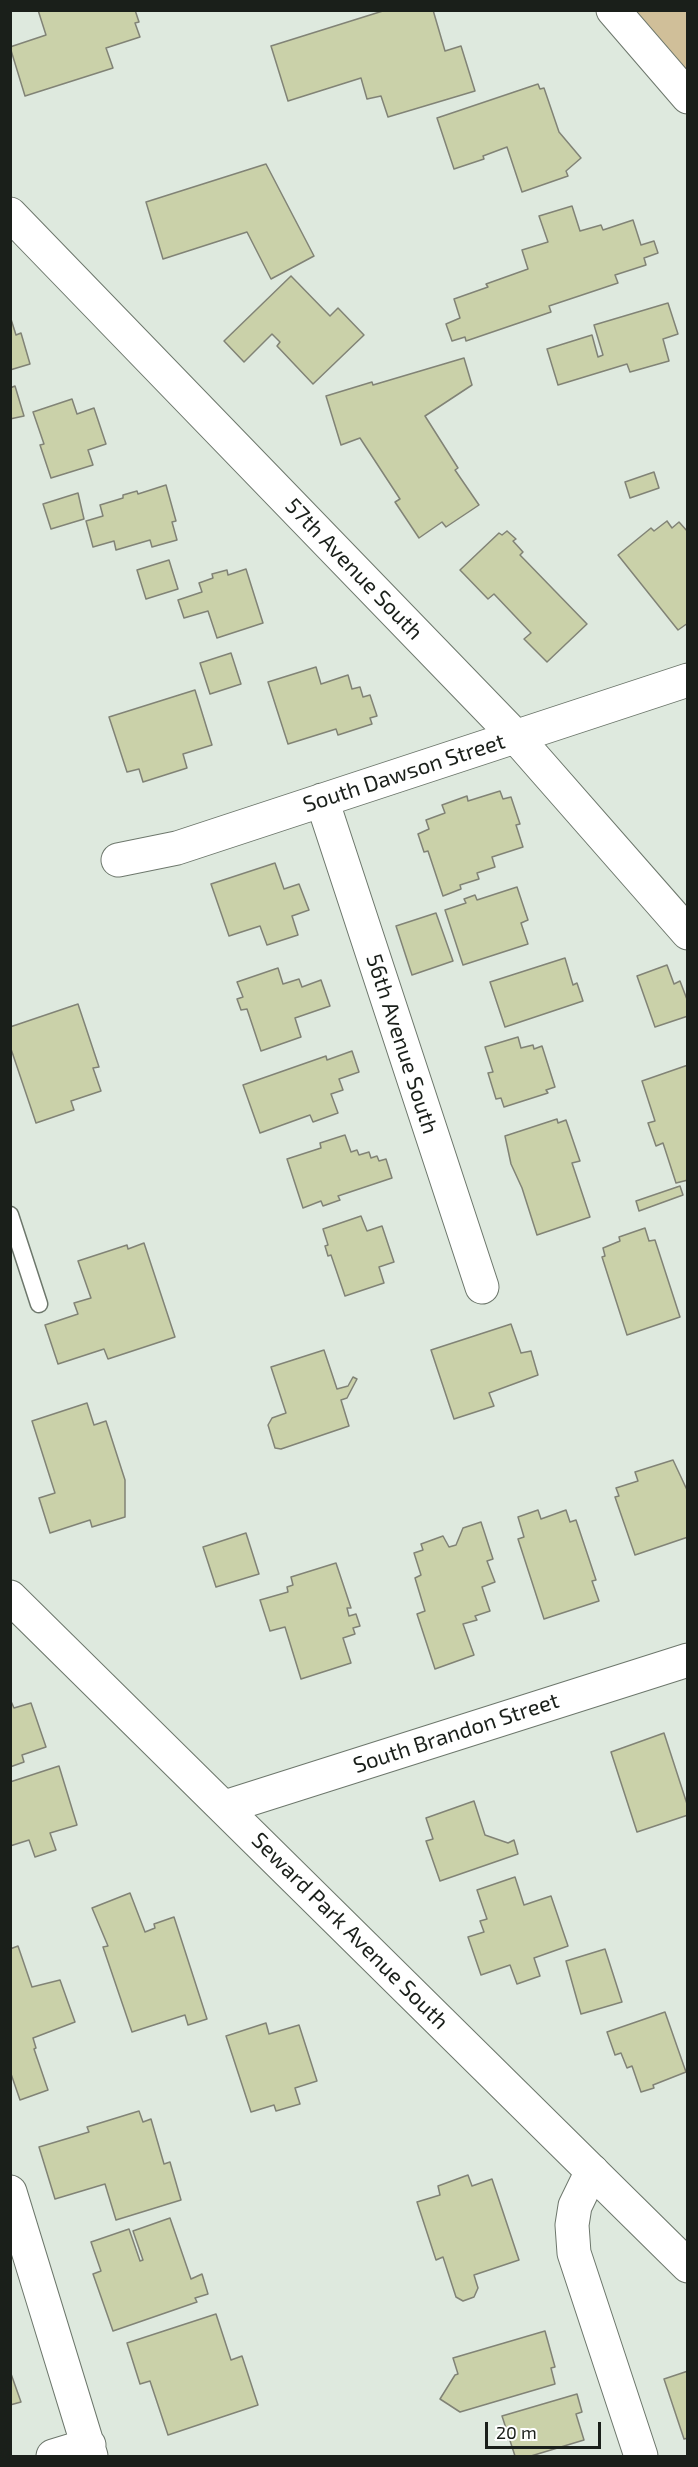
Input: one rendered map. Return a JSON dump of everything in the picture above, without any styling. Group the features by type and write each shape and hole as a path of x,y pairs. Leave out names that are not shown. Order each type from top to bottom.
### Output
{"street":[{"path":"614,10 687,97"},
{"name":"57th Avenue South","path":"10,214 516,737 687,933"},
{"name":"South Dawson Street","path":"118,860 177,848 687,680"},
{"name":"56th Avenue South","path":"322,800 482,1287"},
{"name":"Seward Park Avenue South","path":"10,1597 687,2266"},
{"name":"South Brandon Street","path":"225,1807 687,1660"},
{"path":"592,2171 575,2206 572,2225 574,2253 641,2457"},
{"path":"10,2192 90,2451 53,2457"}],"lane":[{"path":"10,1215 39,1304"}],"shaded area":[{"path":"629,11 687,11 687,75"}],"building":[{"path":"38,10 135,10 139,22 135,23 140,37 106,48 113,68 25,96 10,47 46,35"},
{"path":"386,10 433,10 445,51 461,46 475,91 388,117 381,96 367,99 361,78 288,101 271,46"},
{"path":"538,84 540,89 544,88 559,132 581,158 566,171 568,176 522,192 507,147 483,156 484,159 454,169 437,118"},
{"path":"266,164 314,256 271,279 247,232 163,259 146,202"},
{"path":"572,206 580,231 601,225 603,230 633,220 641,245 654,241 658,253 644,258 646,265 615,275 618,283 549,306 551,312 466,341 465,337 452,341 446,324 460,318 454,299 488,287 486,284 528,269 522,250 548,242 539,216"},
{"path":"291,276 330,316 338,308 364,335 313,384 277,346 280,342 272,334 244,362 224,341"},
{"path":"668,303 678,334 663,339 669,361 630,372 627,364 558,385 547,349 592,335 598,357 603,355 594,325"},
{"path":"10,316 16,335 21,333 30,364 10,370"},
{"path":"464,358 472,385 425,416 458,468 455,470 479,505 446,527 442,522 419,538 395,502 400,499 360,438 341,445 326,396 372,382 373,385"},
{"path":"15,386 24,416 10,419 10,388"},
{"path":"72,399 77,414 94,408 106,444 88,450 93,465 51,478 40,445 44,444 33,412"},
{"path":"654,472 659,488 630,498 625,482"},
{"path":"166,485 176,521 172,522 177,540 152,547 150,540 116,550 114,541 93,547 86,521 103,516 100,505 123,498 123,495 137,491 138,494"},
{"path":"78,493 84,519 51,529 43,504"},
{"path":"667,521 672,528 679,522 688,532 688,623 678,630 618,555 651,528 654,531"},
{"path":"507,531 516,539 513,541 523,552 520,555 587,624 547,662 524,639 531,633 494,594 488,599 460,570 499,533 502,535"},
{"path":"169,560 178,589 146,599 137,570"},
{"path":"246,569 263,623 217,638 208,611 184,618 178,600 202,592 199,583 213,578 212,574 227,570 228,575"},
{"path":"231,653 241,684 210,694 200,663"},
{"path":"316,667 321,684 348,675 352,689 360,687 363,697 370,695 377,716 370,718 372,724 338,735 336,729 288,744 268,682"},
{"path":"195,690 212,745 183,754 187,768 143,782 139,769 127,772 109,717"},
{"path":"500,791 503,799 511,797 520,824 516,825 523,847 492,857 495,867 477,873 479,879 460,885 461,889 443,896 428,851 424,852 418,834 429,829 426,820 445,813 442,805 467,796 468,801"},
{"path":"275,863 284,889 299,884 309,910 292,916 298,935 267,945 260,926 229,936 211,884"},
{"path":"517,887 528,920 521,923 528,944 463,965 445,910 466,903 464,899 475,895 477,900"},
{"path":"436,913 453,961 412,975 396,926"},
{"path":"565,958 573,985 577,983 583,1001 505,1027 490,982"},
{"path":"667,965 674,984 680,981 688,1002 688,1016 655,1027 637,976"},
{"path":"278,968 283,984 299,979 302,987 321,980 330,1006 295,1018 301,1037 261,1051 247,1009 241,1010 237,999 243,997 237,982"},
{"path":"78,1004 99,1067 93,1068 101,1091 71,1101 74,1110 36,1123 10,1046 10,1027"},
{"path":"518,1037 521,1048 533,1045 534,1049 542,1046 555,1087 546,1090 548,1093 504,1107 501,1098 496,1099 488,1073 493,1072 485,1047"},
{"path":"352,1051 359,1072 339,1079 343,1090 331,1094 338,1113 313,1122 310,1115 260,1133 243,1085 326,1056 327,1060"},
{"path":"688,1065 688,1180 676,1183 663,1143 656,1146 648,1123 655,1121 642,1081"},
{"path":"557,1119 558,1123 566,1120 580,1161 572,1163 590,1217 537,1235 522,1188 511,1164 505,1136"},
{"path":"345,1135 351,1152 357,1150 359,1155 369,1152 371,1158 377,1156 379,1161 386,1159 392,1178 338,1196 340,1200 323,1206 321,1201 303,1208 287,1159 321,1148 320,1143"},
{"path":"680,1186 683,1195 639,1211 636,1201"},
{"path":"361,1216 367,1231 382,1226 394,1262 379,1267 384,1283 345,1296 331,1255 328,1256 325,1246 328,1245 323,1229"},
{"path":"645,1228 649,1241 655,1240 680,1317 627,1335 602,1257 605,1256 603,1248 620,1241 619,1237"},
{"path":"144,1243 175,1337 108,1359 104,1349 58,1364 45,1325 78,1314 74,1303 91,1298 78,1261 127,1245 128,1249"},
{"path":"511,1324 521,1353 531,1351 538,1375 489,1393 494,1406 454,1419 431,1350"},
{"path":"324,1350 337,1389 348,1386 353,1377 357,1379 347,1398 341,1400 349,1426 281,1449 275,1448 268,1425 272,1418 286,1413 271,1367"},
{"path":"87,1403 94,1425 106,1421 125,1480 125,1517 92,1527 90,1520 50,1533 39,1498 55,1493 32,1421"},
{"path":"673,1460 688,1492 688,1537 635,1555 615,1497 619,1496 616,1488 638,1481 635,1472"},
{"path":"538,1510 541,1519 566,1510 570,1522 576,1520 596,1580 592,1581 599,1601 544,1619 518,1539 524,1537 518,1517"},
{"path":"481,1522 493,1559 487,1561 495,1582 482,1587 490,1611 475,1616 477,1620 463,1624 474,1655 435,1669 417,1614 425,1611 415,1578 421,1575 414,1553 423,1550 421,1544 443,1536 449,1547 456,1545 463,1528"},
{"path":"246,1533 259,1574 216,1587 203,1547"},
{"path":"336,1563 351,1608 347,1608 349,1616 356,1614 360,1626 353,1628 355,1634 343,1638 351,1663 301,1679 285,1627 270,1631 260,1600 288,1592 287,1587 293,1585 291,1577"},
{"path":"10,1699 14,1708 31,1703 46,1747 22,1755 24,1762 10,1767"},
{"path":"664,1733 688,1807 688,1815 637,1832 611,1752"},
{"path":"59,1766 77,1825 50,1833 56,1850 35,1857 29,1840 10,1846 10,1782"},
{"path":"474,1801 485,1835 508,1843 514,1840 518,1854 440,1881 426,1841 433,1839 426,1818"},
{"path":"515,1877 524,1905 551,1896 568,1946 534,1958 540,1976 517,1984 510,1965 481,1975 468,1937 484,1932 480,1921 487,1919 477,1890"},
{"path":"130,1893 145,1932 155,1928 154,1924 174,1917 207,2019 188,2025 185,2015 132,2032 103,1947 108,1946 92,1908"},
{"path":"18,1946 32,1987 60,1980 75,2022 33,2038 36,2048 34,2049 48,2090 20,2100 10,2071 10,1949"},
{"path":"605,1949 622,2002 581,2014 566,1961"},
{"path":"665,2012 686,2072 641,2092 632,2066 627,2068 621,2053 615,2055 607,2032"},
{"path":"266,2023 269,2034 299,2025 317,2081 295,2088 300,2104 276,2111 274,2105 251,2112 226,2036"},
{"path":"139,2111 143,2122 151,2119 164,2164 170,2162 181,2200 116,2220 105,2184 55,2199 39,2147 89,2132 87,2127"},
{"path":"468,2175 472,2186 492,2179 519,2260 474,2275 478,2288 474,2297 463,2301 456,2297 443,2257 436,2260 417,2202 440,2195 438,2186"},
{"path":"170,2218 191,2279 202,2274 208,2294 195,2298 197,2302 113,2331 93,2274 101,2271 91,2242 129,2229 140,2261 143,2260 133,2231"},
{"path":"216,2314 231,2360 242,2356 258,2405 168,2435 150,2381 140,2384 127,2343"},
{"path":"545,2331 555,2367 551,2368 555,2384 460,2412 440,2399 455,2375 458,2374 453,2358"},
{"path":"10,2371 21,2402 10,2405"},
{"path":"688,2371 688,2438 684,2439 664,2379"},
{"path":"577,2394 582,2412 576,2414 584,2440 531,2456 515,2456 502,2416"}]}
